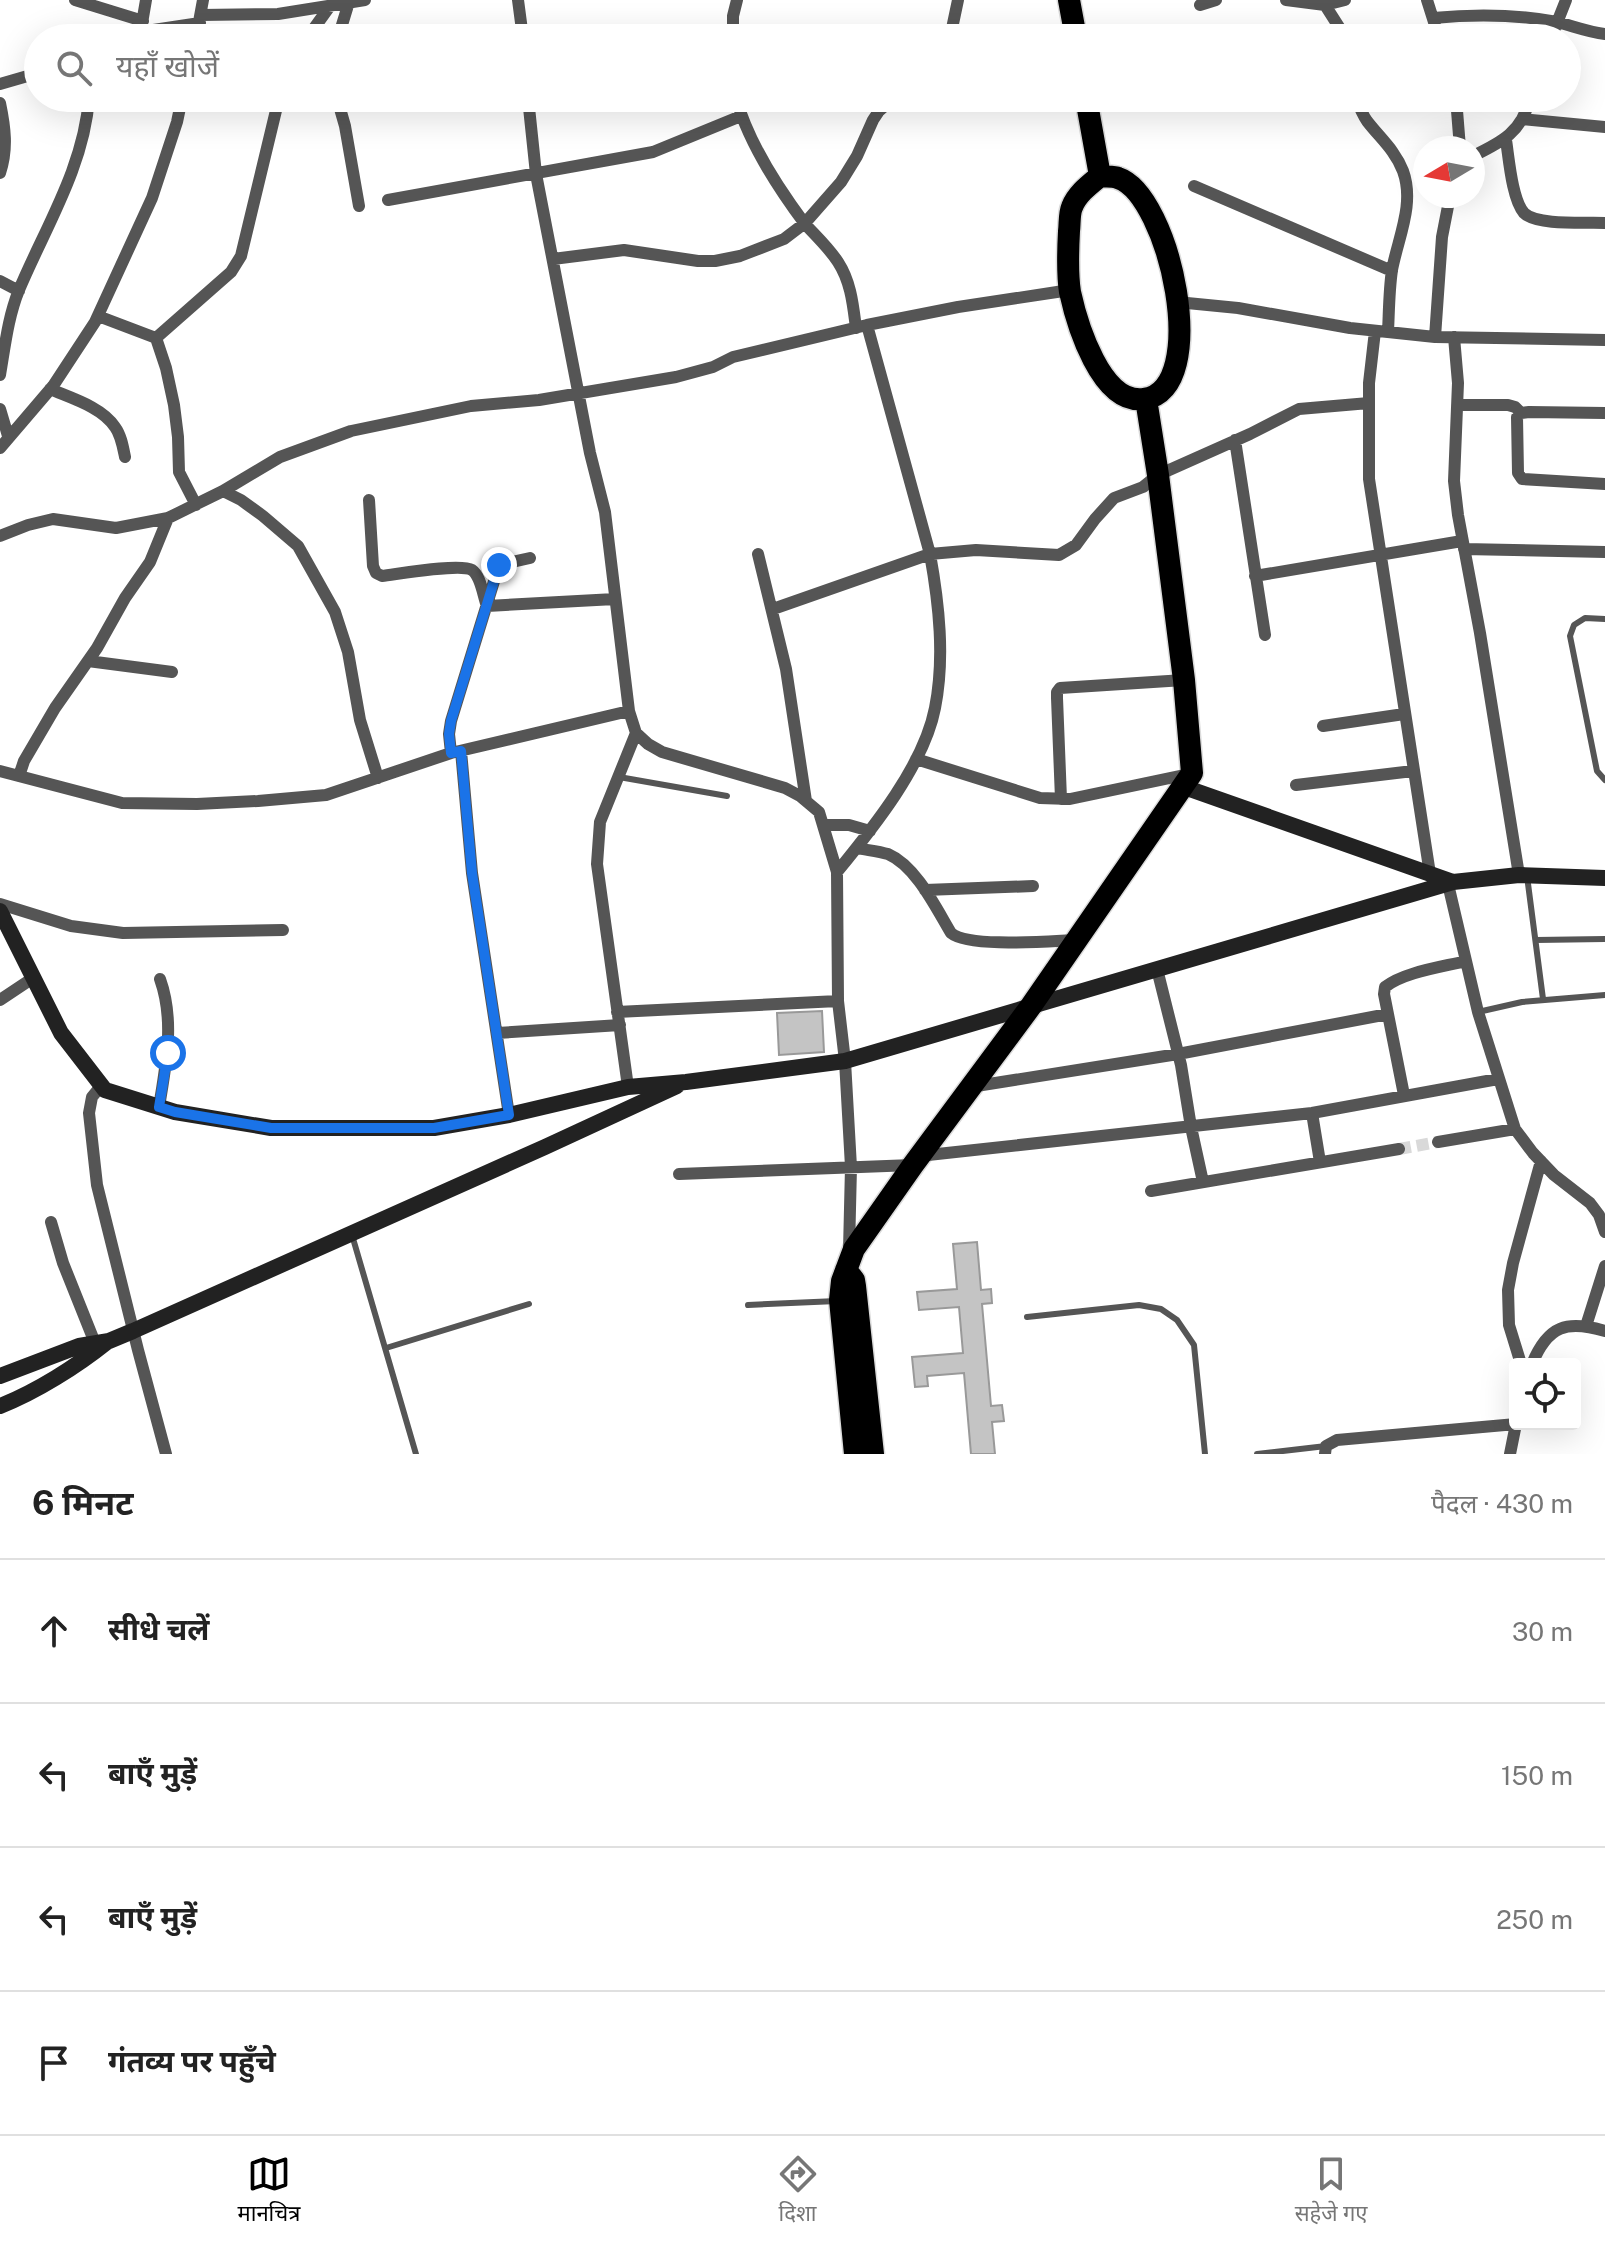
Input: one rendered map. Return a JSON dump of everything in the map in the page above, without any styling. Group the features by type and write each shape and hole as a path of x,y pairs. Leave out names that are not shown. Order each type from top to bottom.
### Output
{"highway":[{"path":"1069,0 1073,24"},
{"path":"1089,112 1100,176"},
{"path":"1100,176 1119,178 1134,189 1148,206 1173,269 1180,342 1176,370 1158,394 1146,399 1132,399 1121,395 1105,378 1089,353 1070,290 1068,245 1071,209 1084,189 1100,176"},
{"path":"855,1454 840,1300 848,1264 916,1161 1031,1006 1188,780 1184,680 1146,399"},
{"path":"848,1264 855,1286 873,1454"}],"main road":[{"path":"1188,780 1451,883"},
{"path":"0,911 61,1033 105,1090 175,1112 271,1128 434,1128 509,1115 628,1087 845,1061 1451,883 1523,875 1605,878"},
{"path":"0,1376 79,1346 133,1331 686,1082"},
{"path":"0,1406 89,1357 102,1342"}],"street":[{"path":"75,0 135,24"},
{"path":"142,24 146,0"},
{"path":"199,24 203,0"},
{"path":"164,24 278,14 365,0"},
{"path":"518,0 521,24"},
{"path":"733,24 737,0"},
{"path":"953,24 958,0"},
{"path":"1200,5 1216,0"},
{"path":"1286,0 1325,5 1345,0"},
{"path":"1427,0 1435,24"},
{"path":"1558,23 1566,0"},
{"path":"320,24 340,3"},
{"path":"339,24 340,3"},
{"path":"1325,5 1337,24"},
{"path":"1433,18 1503,15 1562,24"},
{"path":"1581,28 1605,34"},
{"path":"0,84 24,77"},
{"path":"0,103 6,131 4,162 0,173"},
{"path":"0,375 8,320 71,174 88,112"},
{"path":"0,448 50,389 98,316 152,198 179,112"},
{"path":"156,338 231,272 241,256 276,112"},
{"path":"341,112 359,206"},
{"path":"529,112 536,174 590,453 605,512 629,711 636,733 662,752 785,788 806,801 819,812 837,872 838,1001 851,1167 848,1264"},
{"path":"740,112 775,181 838,262 850,289 930,554 937,590 939,676 935,709 926,739 870,831 837,872"},
{"path":"553,259 624,250 715,261 784,239 805,223 841,182 878,112"},
{"path":"1362,112 1397,157 1405,174 1408,195 1369,383 1369,479 1430,874"},
{"path":"1457,112 1459,136"},
{"path":"1485,150 1506,140 1525,112"},
{"path":"388,200 653,152 741,116"},
{"path":"1522,119 1605,127"},
{"path":"1506,140 1516,197 1523,211 1531,218 1605,223"},
{"path":"1194,186 1392,271"},
{"path":"1435,337 1442,237 1448,208"},
{"path":"0,281 19,291"},
{"path":"0,536 53,519 116,528 168,518 223,491 280,457 351,431 471,406 539,400 676,377 713,367 733,357 861,326 1070,290"},
{"path":"1177,302 1435,337 1605,340"},
{"path":"98,316 156,338"},
{"path":"1454,337 1458,383 1454,481 1523,875"},
{"path":"156,338 174,405 179,472 196,505"},
{"path":"50,389 102,413 120,435 125,457"},
{"path":"773,609 930,554 976,550 1059,555 1076,545 1114,498 1143,487 1158,475 1299,409 1369,403"},
{"path":"1458,405 1508,405 1521,413 1605,413"},
{"path":"0,409 8,436"},
{"path":"1521,413 1517,417 1518,473 1522,479 1605,484"},
{"path":"1235,440 1265,635"},
{"path":"223,491 252,508 298,546 335,612 348,652 360,720 378,778"},
{"path":"369,500 376,573 382,576 456,567 470,569 477,576 487,606"},
{"path":"19,776 24,761 55,708 150,562 168,518"},
{"path":"1255,576 1380,554 1463,545 1605,552"},
{"path":"758,554 786,669 806,801"},
{"path":"509,1115 456,752 449,734 499,565 530,558"},
{"path":"487,606 615,599"},
{"path":"88,661 172,672"},
{"path":"1061,799 1057,698 1060,688 1184,680"},
{"path":"0,771 122,803 197,804 326,795 456,752 629,711"},
{"path":"1323,726 1404,714"},
{"path":"628,1087 597,864 600,822 636,733"},
{"path":"916,759 1040,798 1070,799 1188,780"},
{"path":"1296,785 1413,771"},
{"path":"823,825 849,825 870,831"},
{"path":"857,848 889,855 908,868 951,933 963,939 990,942 1075,940"},
{"path":"1451,883 1478,1012 1515,1129 1541,1161 1590,1203 1599,1215 1605,1232"},
{"path":"925,890 1033,886"},
{"path":"0,904 71,926 123,933 283,930"},
{"path":"1404,1095 1385,987 1392,982 1466,961"},
{"path":"1157,969 1178,1054 1203,1182"},
{"path":"0,1000 33,978"},
{"path":"159,1107 168,1053 168,1018 160,979"},
{"path":"497,1033 618,1019 838,1001"},
{"path":"970,1087 1178,1054 1388,1014"},
{"path":"679,1174 851,1167 916,1161 1312,1113 1498,1079"},
{"path":"101,1086 92,1097 89,1113 97,1185 166,1454"},
{"path":"1312,1113 1320,1162"},
{"path":"1438,1142 1515,1129"},
{"path":"1151,1191 1399,1149"},
{"path":"1519,1358 1509,1325 1508,1290 1541,1161"},
{"path":"51,1222 63,1263 102,1342"},
{"path":"1586,1326 1605,1266"},
{"path":"1535,1358 1545,1340 1557,1328 1586,1326 1605,1331"},
{"path":"1325,1450 1337,1440 1509,1425"},
{"path":"1510,1454 1515,1430"}],"lane":[{"path":"1605,619 1585,618 1574,625 1570,636 1597,771 1605,780"},
{"path":"619,777 727,796"},
{"path":"1523,875 1536,940 1543,999"},
{"path":"1536,940 1605,939"},
{"path":"1478,1012 1543,999 1605,995"},
{"path":"351,1232 416,1454"},
{"path":"748,1305 840,1300"},
{"path":"386,1348 529,1304"},
{"path":"1027,1317 1139,1305 1161,1309 1177,1320 1194,1345 1205,1454"},
{"path":"1257,1454 1325,1450"}],"building":[{"path":"822,1011 824,1052 779,1055 777,1013"},
{"path":"977,1242 981,1290 991,1289 992,1303 982,1304 991,1406 1002,1405 1004,1421 992,1422 995,1454 971,1454 964,1373 927,1376 928,1386 915,1387 912,1357 963,1353 959,1307 919,1310 917,1292 957,1289 953,1244"}],"tunnel":[{"path":"1399,1149 1438,1142"}],"route":[{"path":"168,1053 159,1107 175,1112 271,1128 434,1128 509,1115 472,873 461,751 451,753 449,734 499,565"}]}
